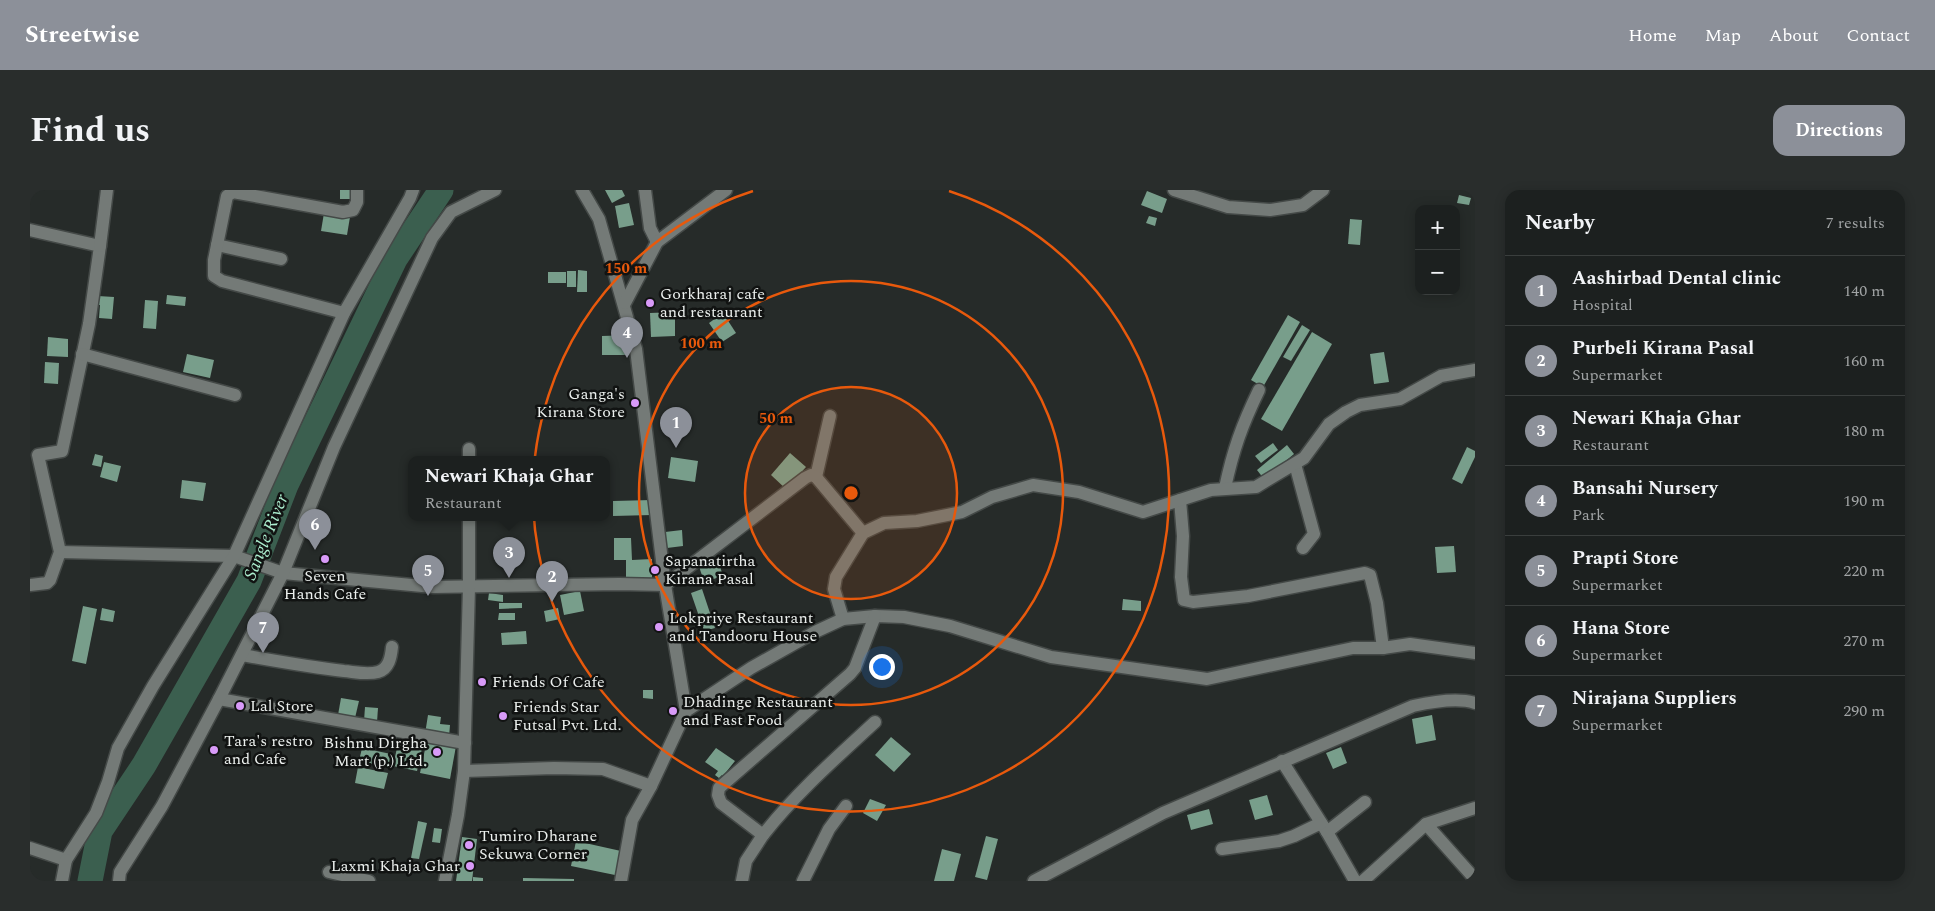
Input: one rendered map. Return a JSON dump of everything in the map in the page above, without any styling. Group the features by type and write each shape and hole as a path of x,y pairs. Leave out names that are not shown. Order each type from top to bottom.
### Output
{"street":[{"path":"30,585 47,583 50,580 60,552 34,454 62,451 89,324 107,190"},
{"path":"344,313 222,281 214,276 217,245 227,196 233,192 343,212 352,210 355,207 357,190"},
{"path":"62,881 66,860 96,813 118,748 148,693 238,558 344,313 413,190"},
{"path":"119,881 120,872 162,806 242,655 334,447 432,238 451,212 495,190"},
{"path":"582,190 599,219 625,303 636,349 665,585 686,711"},
{"path":"645,190 650,228 657,242"},
{"path":"625,303 657,242 726,190"},
{"path":"1174,190 1228,206 1270,210 1303,205 1323,190"},
{"path":"30,230 100,246"},
{"path":"217,245 281,259"},
{"path":"82,354 236,395"},
{"path":"843,618 834,589 836,577 863,533 884,523 917,520 962,512 992,497 1033,485 1079,492 1143,512 1212,490 1256,487 1304,458 1329,424 1346,412 1360,405 1400,399 1441,376 1475,370"},
{"path":"1225,488 1231,458 1242,425 1259,390"},
{"path":"816,477 830,416"},
{"path":"1295,464 1314,534 1303,548"},
{"path":"60,552 238,558 279,571 398,585 433,587 665,585 811,475 816,477 863,533"},
{"path":"1180,500 1183,536 1181,577 1184,600 1193,602 1248,596 1365,573 1370,575 1377,603 1383,648"},
{"path":"445,881 458,815 464,771 469,521"},
{"path":"763,835 721,803 718,795 719,788 850,674 855,668 876,616"},
{"path":"621,881 632,820 651,786 686,711 751,668 843,618 904,617 950,626 1051,657 1207,679 1354,648 1383,648 1410,644 1475,653"},
{"path":"242,655 306,667 365,673 379,672 386,668 390,660 392,647"},
{"path":"219,699 465,743"},
{"path":"1034,881 1163,813 1413,706 1425,703 1466,700 1475,703"},
{"path":"742,881 746,861 782,810 875,722"},
{"path":"1282,762 1324,827 1355,881"},
{"path":"464,771 554,768 603,770 651,786"},
{"path":"1222,849 1279,841 1324,827 1364,802"},
{"path":"803,881 829,829 846,806"},
{"path":"1363,881 1426,824 1475,808"},
{"path":"1426,824 1475,879"},
{"path":"30,848 66,860"},
{"path":"329,872 369,881"}],"building":[{"path":"340,190 355,190 355,199 340,199"},
{"path":"605,190 622,190 625,196 612,203"},
{"path":"1147,191 1167,199 1162,213 1141,205"},
{"path":"1459,195 1471,198 1469,205 1457,203"},
{"path":"629,203 634,225 619,228 615,206"},
{"path":"324,213 350,217 347,235 321,231"},
{"path":"1149,216 1157,218 1155,226 1146,223"},
{"path":"1350,219 1362,220 1360,245 1348,244"},
{"path":"578,270 587,271 587,292 577,292"},
{"path":"567,271 576,271 576,287 567,287"},
{"path":"548,272 566,272 566,283 548,283"},
{"path":"167,295 186,297 185,306 166,304"},
{"path":"98,296 114,297 112,319 99,318 100,305 97,305"},
{"path":"145,300 158,301 156,329 143,328"},
{"path":"675,312 675,336 651,337 650,313"},
{"path":"723,313 736,333 722,342 709,323"},
{"path":"1288,315 1300,322 1263,387 1251,380"},
{"path":"1302,325 1310,330 1291,361 1283,357"},
{"path":"1312,332 1332,344 1282,431 1261,419"},
{"path":"632,335 633,355 602,355 602,336"},
{"path":"48,337 68,339 68,357 47,356"},
{"path":"1384,352 1389,382 1374,384 1370,354"},
{"path":"187,354 214,360 210,378 183,372"},
{"path":"45,362 59,363 58,384 44,383"},
{"path":"1273,443 1278,450 1261,463 1255,456"},
{"path":"1287,445 1294,454 1264,479 1257,470"},
{"path":"1467,447 1475,451 1475,457 1462,484 1452,479"},
{"path":"790,453 806,467 786,489 771,475"},
{"path":"95,454 103,456 101,467 92,465"},
{"path":"671,457 698,461 695,482 668,478"},
{"path":"104,462 121,466 117,482 100,477"},
{"path":"182,480 206,483 203,501 180,498"},
{"path":"652,500 652,515 613,516 613,501"},
{"path":"682,530 683,546 667,548 665,532"},
{"path":"614,538 631,538 632,560 652,559 652,581 626,581 626,560 614,560"},
{"path":"1454,546 1456,572 1437,573 1435,547"},
{"path":"717,557 723,576 704,582 698,563"},
{"path":"702,589 715,628 704,631 691,593"},
{"path":"580,591 584,611 564,615 560,595"},
{"path":"489,593 503,595 503,602 488,600"},
{"path":"1123,599 1141,601 1141,611 1122,610"},
{"path":"499,603 522,603 522,608 499,609"},
{"path":"83,606 97,609 86,664 72,661"},
{"path":"102,608 115,611 113,622 100,620"},
{"path":"558,608 560,619 546,622 544,611"},
{"path":"499,613 515,613 515,620 498,620"},
{"path":"526,631 527,644 502,645 501,633"},
{"path":"643,690 653,690 653,699 643,698"},
{"path":"341,698 359,701 355,718 338,715"},
{"path":"365,707 378,708 377,722 364,721"},
{"path":"428,715 441,717 440,724 450,725 449,737 425,734"},
{"path":"1432,715 1436,740 1416,744 1412,719"},
{"path":"891,737 911,754 894,772 875,755"},
{"path":"399,739 423,744 417,771 393,766"},
{"path":"427,740 456,746 450,779 420,773"},
{"path":"1341,747 1347,763 1333,769 1326,753"},
{"path":"362,748 391,754 388,767 359,761"},
{"path":"716,748 735,761 723,776 719,778 715,775 718,771 705,762"},
{"path":"358,767 388,773 384,789 355,783"},
{"path":"1267,795 1273,815 1255,820 1249,800"},
{"path":"870,799 886,805 877,821 863,813"},
{"path":"1209,809 1213,824 1191,830 1187,815"},
{"path":"418,821 427,823 419,859 411,858"},
{"path":"434,828 442,829 440,843 432,842"},
{"path":"986,836 998,839 987,880 975,877"},
{"path":"462,837 477,839 472,881 456,881"},
{"path":"576,841 621,851 615,875 571,866"},
{"path":"942,849 961,854 954,881 934,881"},
{"path":"473,877 483,878 483,881 473,881"},
{"path":"523,878 574,879 574,881 523,881"}],"waterway":[{"name":"Sangle River","path":"90,881 100,831 144,765 249,581 286,485 395,259 441,190"}],"place":[{"name":"Gorkharaj cafe and restaurant","path":"650,303"},
{"name":"Bansahi Nursery","path":"627,358"},
{"name":"Ganga's Kirana Store","path":"635,403"},
{"name":"Aashirbad Dental clinic","path":"676,448"},
{"name":"Hana Store","path":"315,550"},
{"name":"Seven Hands Cafe","path":"325,559"},
{"name":"Sapanatirtha Kirana Pasal","path":"655,570"},
{"name":"Newari Khaja Ghar","path":"509,578"},
{"name":"Prapti Store","path":"428,596"},
{"name":"Purbeli Kirana Pasal","path":"552,602"},
{"name":"Lokpriye Restaurant and Tandooru House","path":"659,627"},
{"name":"Nirajana Suppliers","path":"263,653"},
{"name":"Friends Of Cafe","path":"482,682"},
{"name":"Lal Store","path":"240,706"},
{"name":"Dhadinge Restaurant and Fast Food","path":"673,711"},
{"name":"Friends Star Futsal Pvt. Ltd.","path":"503,716"},
{"name":"Tara's restro and Cafe","path":"214,750"},
{"name":"Bishnu Dirgha Mart (p.) Ltd.","path":"437,752"},
{"name":"Tumiro Dharane Sekuwa Corner","path":"469,845"},
{"name":"Laxmi Khaja Ghar","path":"470,866"}]}
